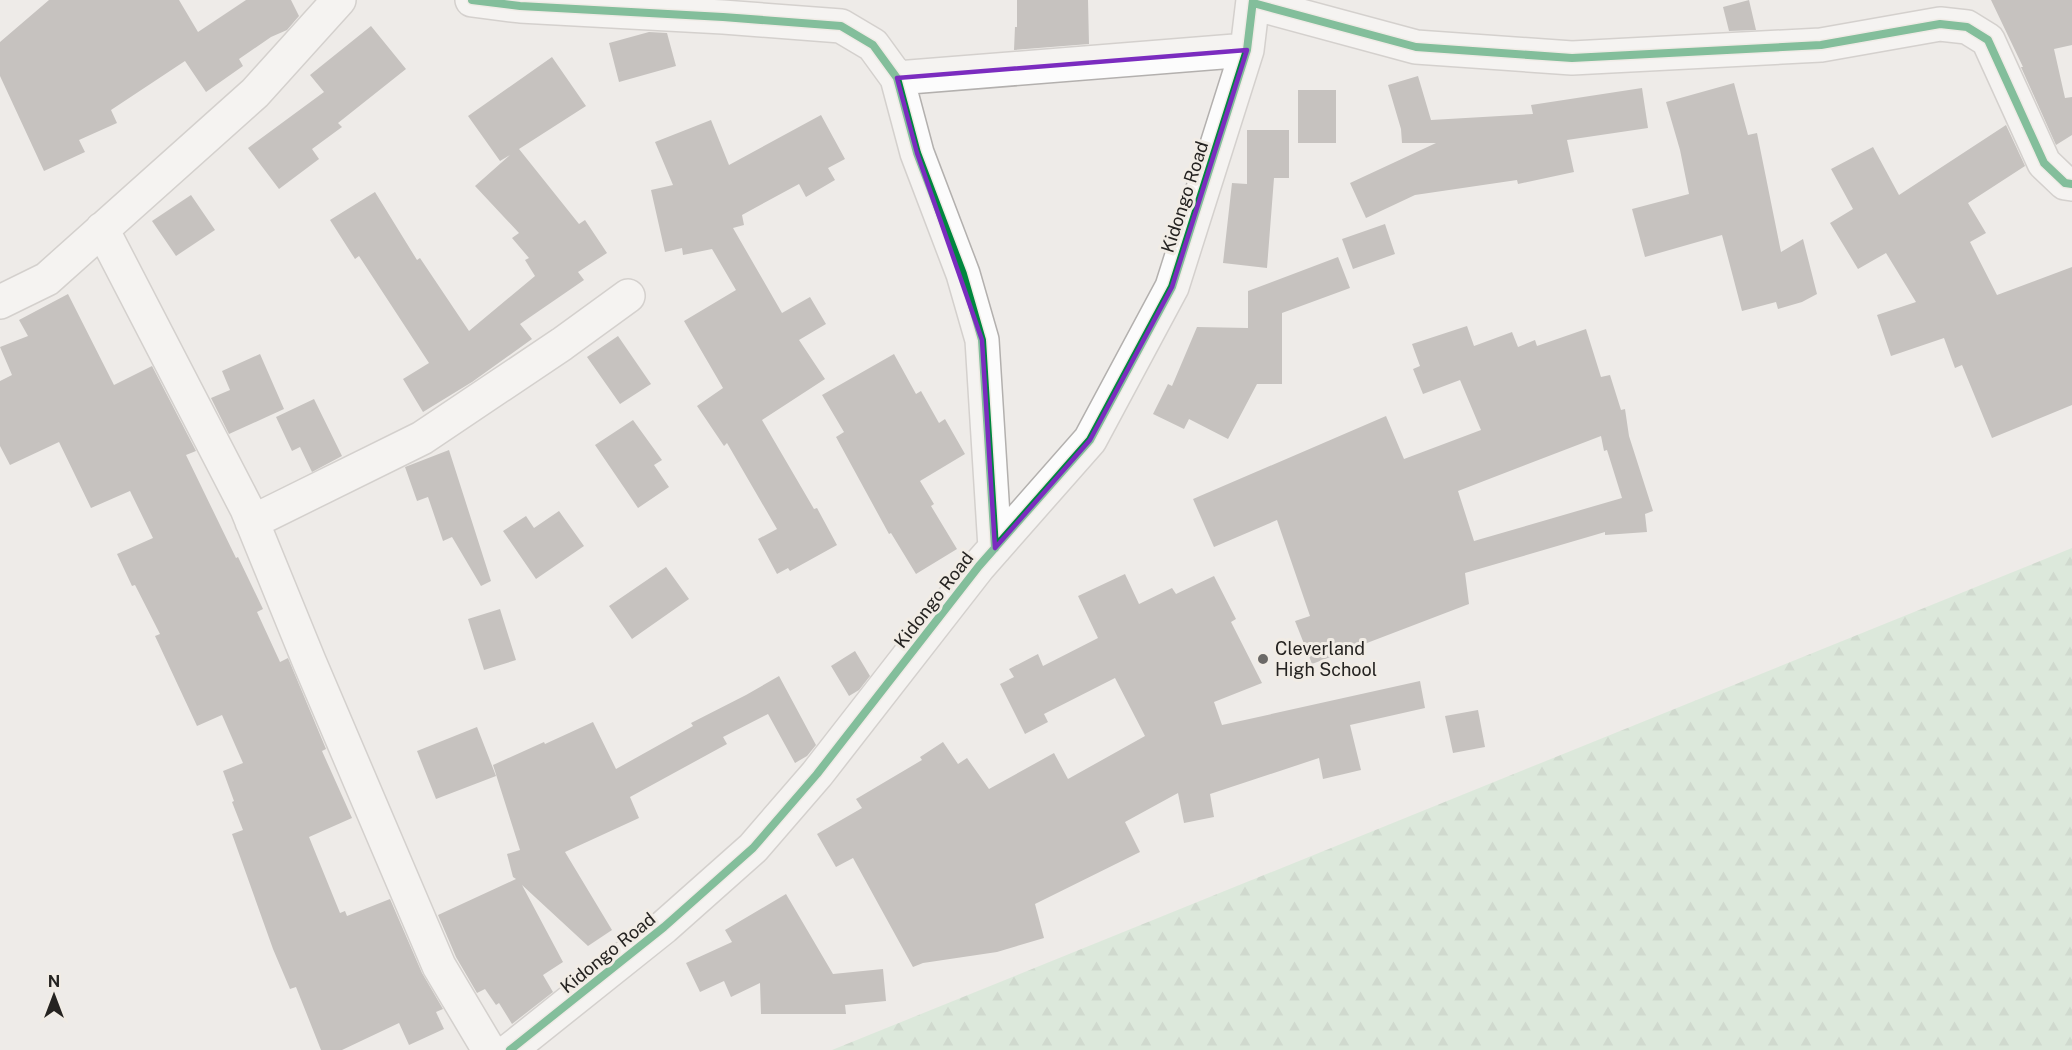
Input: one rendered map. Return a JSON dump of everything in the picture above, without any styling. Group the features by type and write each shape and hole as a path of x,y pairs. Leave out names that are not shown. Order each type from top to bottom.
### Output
{"street":[{"path":"0,302 47,279 255,93 339,0"},
{"path":"472,0 520,6 711,16 841,26 873,45 897,78 917,153 963,274 982,340 995,548"},
{"path":"1253,2 1416,47 1572,58 1821,45 1940,24 1967,27 1988,40 2044,163 2065,183 2072,184"},
{"name":"Kidongo Road","path":"510,1050 664,927 753,848 817,774 979,566 1090,440 1172,287 1247,50 1253,2"},
{"path":"897,78 1247,50"},
{"path":"102,229 252,522 439,966 489,1050"},
{"path":"252,522 422,438 562,344 628,296"}],"highlighted area":[{"path":"1247,50 1172,287 1090,440 995,548 982,340 917,153 897,78"}],"green space":[{"path":"2072,548 2072,1050 832,1050"}],"building":[{"path":"49,0 179,0 198,32 246,0 291,0 299,16 287,30 271,37 239,59 243,66 206,92 185,61 111,110 117,123 79,140 85,152 44,171 0,76 0,42"},
{"path":"1017,0 1088,0 1089,44 1014,50"},
{"path":"1749,0 1756,30 1729,31 1723,7"},
{"path":"1991,0 2072,0 2072,45 2054,49 2065,98 2072,97 2072,135 2056,145 2021,67 2023,67"},
{"path":"371,26 406,69 338,123 342,127 312,149 319,159 279,189 248,148 324,92 310,75"},
{"path":"649,32 667,33 676,66 619,82 609,43"},
{"path":"552,57 586,106 519,149 579,224 585,220 607,253 578,272 584,280 520,324 532,339 472,382 423,412 403,379 429,363 359,256 355,259 330,220 375,192 417,260 420,258 469,331 535,276 525,260 529,258 512,238 519,233 475,186 510,155 500,161 468,116"},
{"path":"1418,76 1431,120 1533,114 1531,105 1642,88 1648,128 1567,140 1574,172 1518,184 1517,180 1415,195 1366,218 1350,183 1436,143 1402,143 1401,129 1388,85"},
{"path":"1734,83 1748,135 1757,133 1781,252 1803,239 1817,294 1802,302 1778,309 1776,302 1742,311 1722,235 1645,257 1632,209 1689,194 1680,150 1666,102"},
{"path":"1298,90 1336,90 1336,143 1298,143"},
{"path":"821,115 845,159 828,168 835,180 806,197 799,184 742,215 744,225 733,228 782,313 810,297 826,324 799,340 825,379 762,420 814,509 817,508 837,545 790,571 788,568 777,574 758,539 777,529 727,443 724,446 697,406 723,388 684,321 736,290 712,249 683,255 682,248 665,252 651,190 673,185 655,142 711,120 729,165"},
{"path":"2006,125 2025,166 1968,203 1986,233 1970,242 1997,295 2072,267 2072,405 1992,438 1962,365 1955,368 1944,338 1891,356 1877,315 1916,302 1886,253 1858,269 1830,223 1853,209 1831,169 1873,147 1899,195"},
{"path":"1247,130 1289,130 1289,178 1274,178 1267,268 1223,263 1232,183 1247,184"},
{"path":"191,195 215,230 176,256 152,221"},
{"path":"1385,224 1395,254 1353,269 1342,239"},
{"path":"1338,257 1350,288 1282,313 1282,384 1257,384 1228,439 1189,419 1184,429 1153,414 1168,384 1172,386 1197,327 1248,328 1248,291"},
{"path":"68,294 114,385 152,366 196,451 186,455 263,609 257,612 280,662 288,658 326,749 322,751 352,818 309,837 340,913 345,911 347,916 390,899 422,973 443,1009 436,1012 444,1029 409,1045 399,1023 342,1050 321,1050 296,987 290,989 273,949 232,834 243,830 223,771 243,763 222,715 197,726 155,636 160,634 135,585 132,586 117,554 153,538 130,491 91,508 59,442 10,465 0,446 0,381 12,375 0,347 28,336 19,320"},
{"path":"1467,326 1474,346 1512,332 1518,347 1535,340 1537,346 1586,329 1601,377 1610,375 1621,410 1625,409 1629,436 1653,511 1645,514 1647,532 1605,535 1605,532 1465,573 1469,604 1312,664 1295,621 1310,616 1277,520 1214,547 1193,499 1386,416 1404,459 1481,430 1460,380 1423,394 1413,369 1420,366 1412,344","holes":["1601,436 1604,451 1607,450 1622,498 1474,541 1458,491"]},
{"path":"618,336 651,384 620,404 587,357"},
{"path":"260,354 284,409 229,434 211,398 230,390 222,371"},
{"path":"894,354 916,394 921,391 939,423 945,419 965,454 920,481 934,504 931,506 957,549 916,574 891,533 889,534 836,437 844,432 822,395"},
{"path":"314,399 342,456 312,472 300,447 292,451 276,417"},
{"path":"633,420 662,460 654,465 669,487 638,508 595,445"},
{"path":"449,450 491,581 481,586 452,537 443,541 428,497 417,501 405,467"},
{"path":"559,511 584,546 536,579 503,531 526,516 534,528"},
{"path":"666,567 689,599 632,639 609,606"},
{"path":"1125,574 1139,604 1172,588 1176,594 1214,576 1236,619 1231,622 1262,683 1214,702 1222,725 1420,681 1425,708 1350,725 1361,770 1323,779 1319,758 1210,794 1214,817 1184,823 1178,793 1125,822 1140,852 1035,904 1044,938 997,952 923,963 913,967 853,858 836,867 817,834 862,808 856,799 922,760 920,757 943,742 958,764 967,758 989,789 1054,753 1068,779 1145,736 1115,678 1044,714 1048,722 1025,734 1000,684 1014,677 1009,669 1038,654 1043,666 1098,638 1078,596"},
{"path":"500,609 516,660 484,670 468,619"},
{"path":"855,651 870,676 859,690 849,696 831,666"},
{"path":"779,676 816,745 807,756 795,763 768,714 723,737 727,744 630,797 639,818 565,852 612,930 588,946 522,885 563,962 543,975 553,992 512,1024 499,1003 496,1005 485,989 477,993 456,957 438,915 516,879 513,877 507,854 520,850 493,765 593,722 616,769 693,726 691,723"},
{"path":"1478,710 1485,747 1453,753 1445,716"},
{"path":"477,727 496,776 436,799 417,751"},
{"path":"786,894 833,974 883,969 886,1001 845,1005 846,1014 761,1014 760,983 731,997 724,981 700,992 686,963 732,942 725,930"}],"cycle path":[{"path":"472,0 520,6 841,26 873,45 897,78 917,153 963,274 982,340 995,548"},
{"path":"510,1050 664,927 753,848 817,774 979,566 1090,440 1172,287 1247,50 1253,0"},
{"path":"1253,3 1416,47 1572,58 1821,45 1940,24 1967,27 1988,40 2044,163 2065,183 2072,184"}],"place":[{"name":"Cleverland High School","path":"1263,659"}]}
